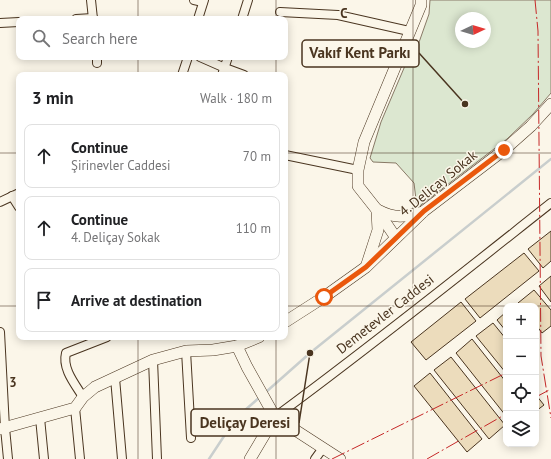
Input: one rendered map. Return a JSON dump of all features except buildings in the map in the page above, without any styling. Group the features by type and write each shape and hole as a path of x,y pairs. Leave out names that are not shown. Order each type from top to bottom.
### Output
{"main road":[{"path":"396,238 358,186 358,170 364,142 421,5 421,0"},
{"name":"4. Deliçay Sokak","path":"288,320 366,267 424,211 504,150 531,126 551,104"},
{"path":"377,210 393,216 410,216 424,211"},
{"path":"366,267 378,230 377,210"},
{"path":"2,428 75,408 83,397 95,387 153,360 186,351 213,350 236,341 247,367 273,414 340,459"},
{"name":"Demetevler Caddesi","path":"250,459 273,414"}],"street":[{"path":"91,0 93,16"},
{"path":"194,0 203,1 199,16"},
{"path":"243,16 248,0"},
{"path":"280,12 338,15 410,31"},
{"path":"0,23 16,22"},
{"path":"183,72 187,60"},
{"path":"205,60 224,72 227,60"},
{"path":"288,156 358,170"},
{"path":"0,202 15,194"},
{"name":"Demetevler Caddesi","path":"273,414 386,333 551,203"},
{"path":"0,332 2,428 8,459"},
{"path":"83,397 69,374 64,361 66,353 99,340"},
{"path":"186,351 191,438"},
{"path":"153,360 158,459"},
{"path":"115,378 122,459"},
{"path":"75,408 80,459"},
{"path":"40,418 44,459"},
{"path":"315,459 323,448"}],"green space":[{"path":"430,0 551,0 551,93 533,114 507,139 417,208 414,183 396,163 373,162 370,158 381,122 413,47 417,48 429,14"}],"waterway":[{"path":"266,392 310,353 551,159"},
{"path":"209,459 236,418 260,397"}],"power":[{"path":"535,0 538,31 541,356 551,418"},
{"path":"332,459 503,374"},
{"path":"539,395 551,389"},
{"path":"427,459 503,416"}],"place":[{"name":"Vakıf Kent Parkı","path":"465,104"},
{"name":"Deliçay Deresi","path":"310,353"}],"route":[{"path":"324,297 366,267 424,211 504,150"}]}
